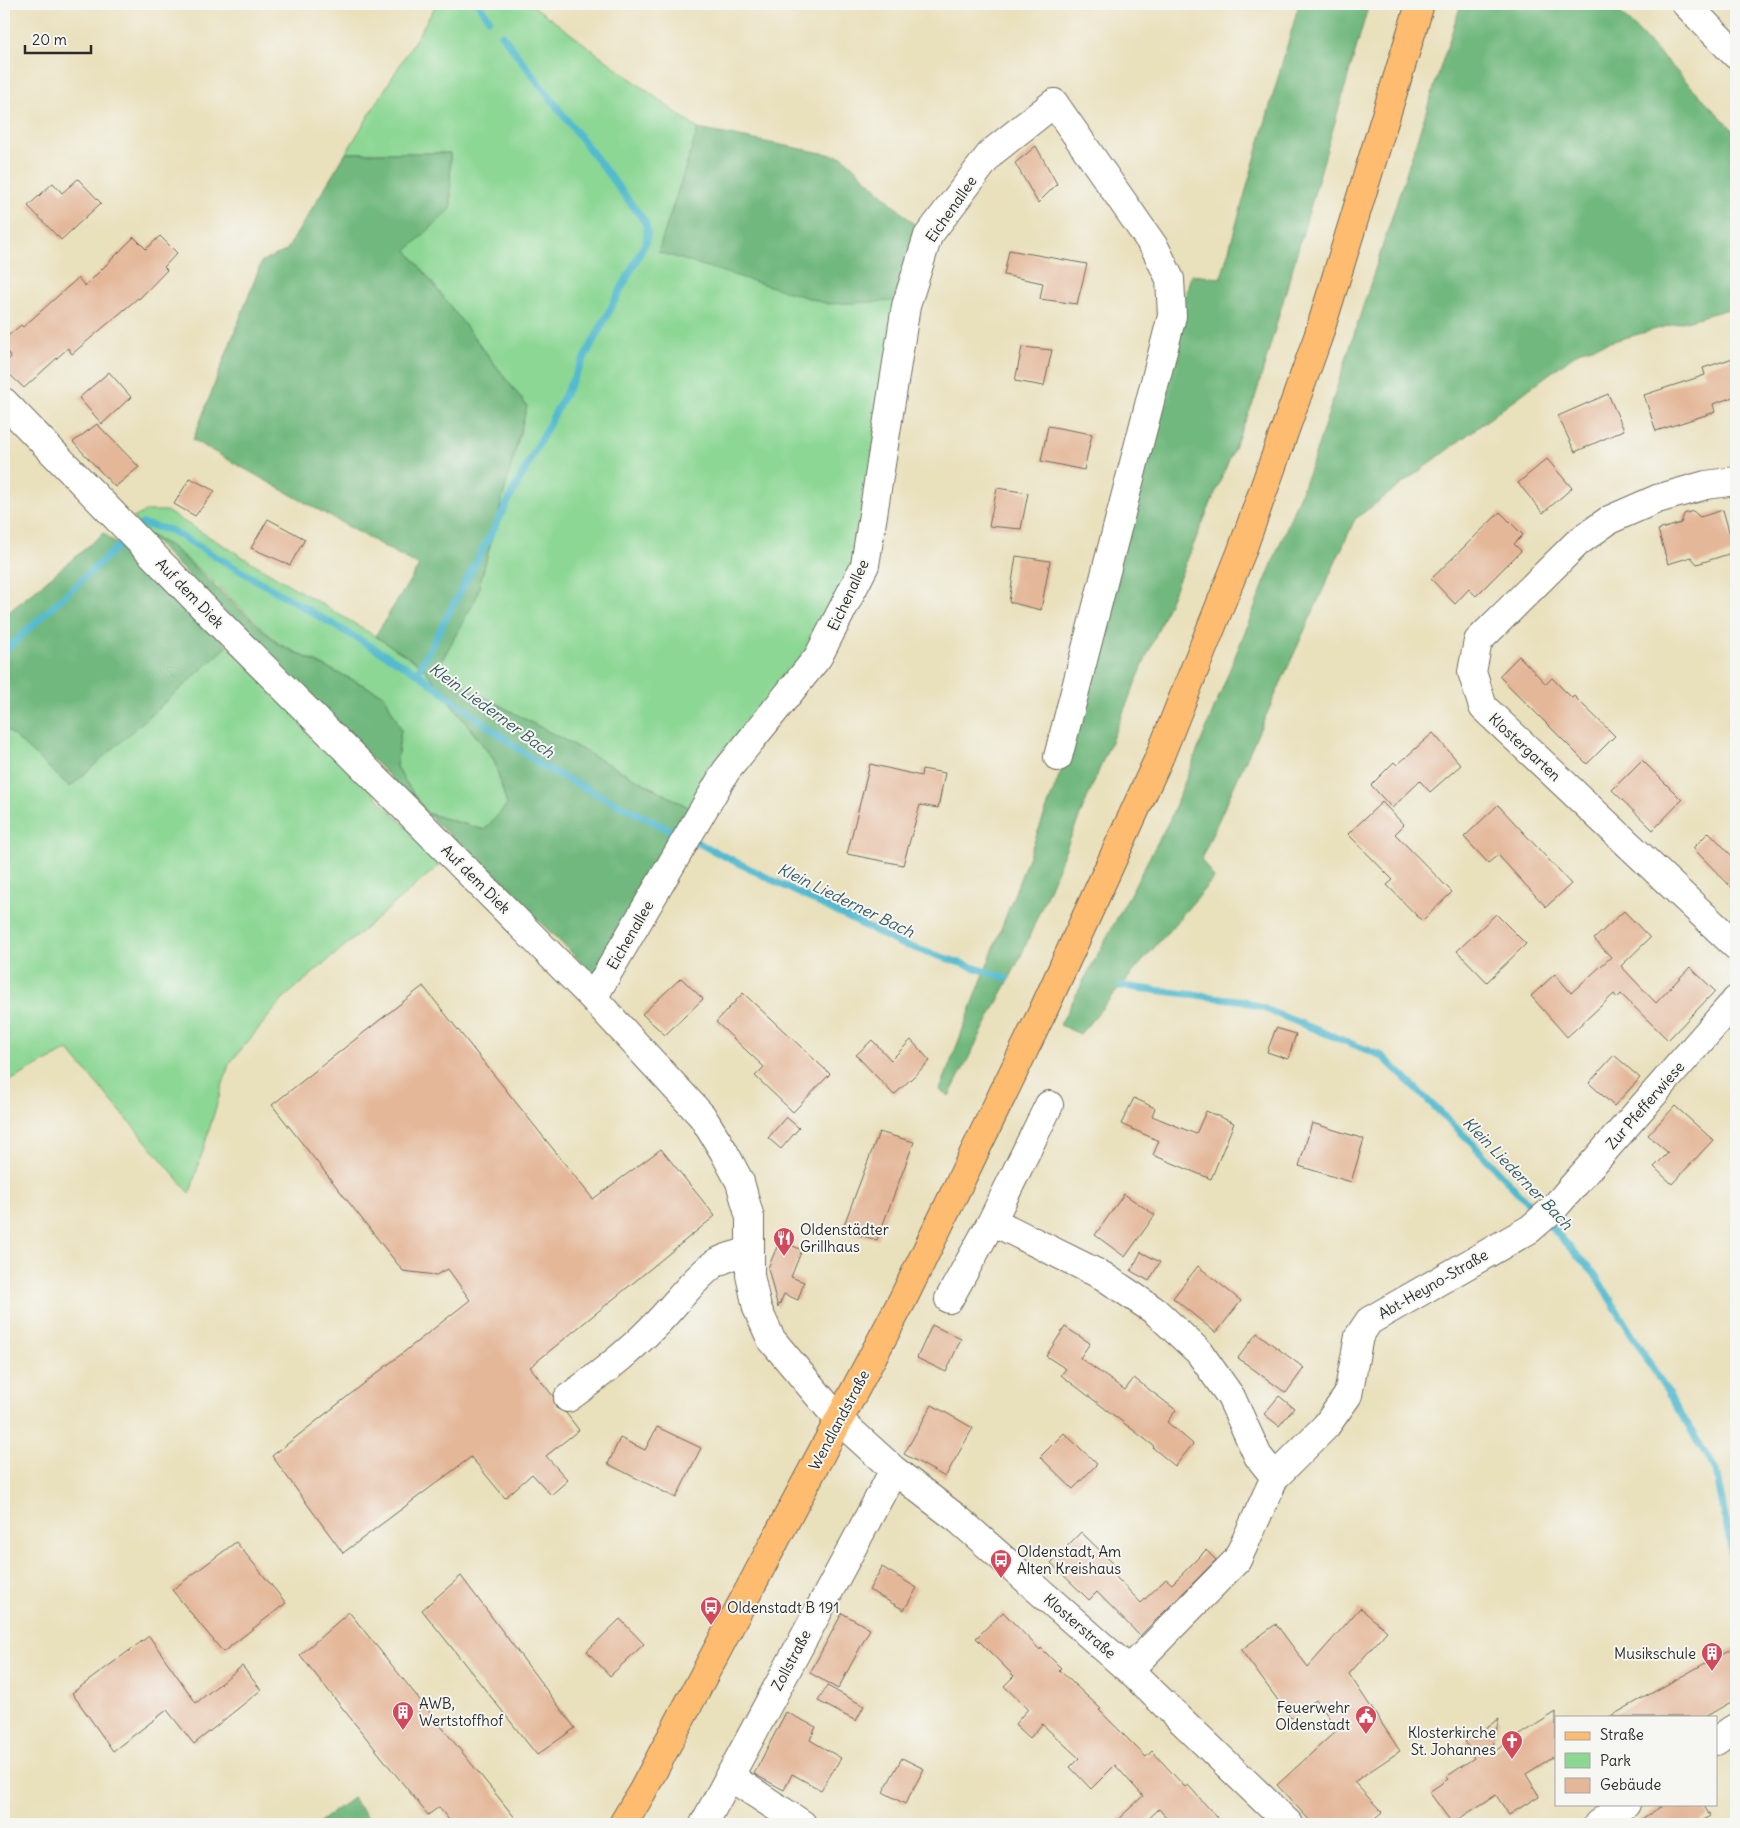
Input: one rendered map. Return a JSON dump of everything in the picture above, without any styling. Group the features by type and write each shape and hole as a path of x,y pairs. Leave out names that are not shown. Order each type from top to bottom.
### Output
{"main road":[{"name":"Wendlandstraße","path":"623,1824 642,1792 903,1298 1043,1011 1159,758 1241,553 1318,337 1420,4"}],"street":[{"path":"1686,4 1736,55"},
{"name":"Eichenallee","path":"593,998 726,771 818,657 865,565 906,306 928,236 991,153 1054,103 1155,248 1170,279 1172,316 1058,757"},
{"name":"Auf dem Diek","path":"4,402 215,619 593,998 702,1116 740,1182 750,1218 750,1275 757,1308 771,1339 839,1420"},
{"name":"Klostergarten","path":"1736,482 1706,485 1657,499 1609,520 1577,543 1478,641 1472,672 1483,707 1736,946"},
{"name":"Zur Pfefferwiese","path":"1553,1209 1736,1000"},
{"path":"949,1299 992,1221 1049,1104"},
{"name":"Abt-Heyno-Straße","path":"1275,1477 1326,1426 1348,1395 1359,1336 1369,1321 1530,1230 1553,1209"},
{"path":"992,1221 1103,1276 1155,1311 1199,1352 1210,1367 1231,1397 1258,1456 1275,1477 1237,1560 1129,1670"},
{"path":"568,1398 625,1354 654,1327 714,1264 750,1251"},
{"name":"Klosterstraße","path":"839,1420 894,1470 959,1520 1129,1670 1289,1824"},
{"name":"Zollstraße","path":"704,1824 894,1470"},
{"path":"729,1776 802,1824"},
{"path":"1598,1824 1623,1806"}],"green space":[{"path":"437,4 531,4 698,129 659,252 897,301 855,563 808,655 690,808 436,671 476,598 527,406 406,249 451,209 450,153 346,153"},
{"path":"1299,4 1369,4 1255,398 1021,956 949,1096 940,1090 1064,763 1191,275 1221,278"},
{"path":"1461,4 1612,4 1736,133 1736,307 1581,350 1355,519 1201,859 1214,878 1080,1034 1060,1025 1170,819 1312,464"},
{"path":"698,129 843,157 915,225 897,301 828,304 658,252"},
{"path":"346,153 450,153 451,209 407,250 527,406 476,598 436,671 690,808 595,975 426,813 484,830 507,805 494,760 466,722 422,666 375,636 419,566 193,440 262,261 286,251"},
{"path":"147,511 166,511 422,666 494,760 507,805 485,830 426,813 396,767 401,729 384,695 279,644 218,586 172,547 148,535 133,518"},
{"path":"104,533 228,646 70,787 4,727 4,616"},
{"path":"148,535 172,547 278,644 384,695 401,729 396,767 426,813"},
{"path":"228,646 442,863 285,997 229,1064 190,1193 68,1050 4,1084 4,727 70,786"},
{"path":"352,1798 373,1824 339,1824 337,1822 334,1824 317,1824"}],"building":[{"path":"1036,146 1057,184 1038,203 1015,163"},
{"path":"78,179 101,203 61,240 28,206 53,183 62,193"},
{"path":"160,236 177,253 164,267 167,270 139,299 72,354 68,348 24,388 4,369 4,364 11,357 4,348 4,339 21,325 23,327 78,278 85,286 134,237 146,249"},
{"path":"1009,250 1087,264 1077,304 1040,299 1043,283 1004,275"},
{"path":"1022,347 1052,350 1044,386 1015,381"},
{"path":"1736,357 1736,396 1713,404 1715,412 1656,431 1644,395 1705,375 1703,368"},
{"path":"109,372 131,397 102,424 79,398"},
{"path":"1608,394 1624,430 1575,452 1558,416"},
{"path":"97,424 139,467 115,487 73,442"},
{"path":"1048,426 1092,434 1084,470 1041,461"},
{"path":"1547,459 1572,488 1543,513 1518,483"},
{"path":"190,478 215,491 195,516 174,504"},
{"path":"997,488 1028,493 1021,529 989,526"},
{"path":"1723,510 1735,552 1697,564 1691,557 1668,564 1658,530 1681,523 1684,514 1693,511 1700,517"},
{"path":"1500,512 1523,535 1514,544 1521,551 1476,596 1469,589 1455,604 1431,579"},
{"path":"268,519 305,539 290,565 251,548"},
{"path":"1016,556 1050,561 1041,610 1009,602"},
{"path":"1519,656 1546,684 1552,678 1572,698 1574,696 1615,736 1587,764 1499,676"},
{"path":"1433,733 1461,765 1430,792 1420,781 1392,808 1371,785 1394,762 1397,765"},
{"path":"1642,760 1682,800 1653,830 1612,790"},
{"path":"870,764 921,776 922,769 945,773 938,808 920,805 903,865 847,854"},
{"path":"1382,802 1404,825 1395,834 1452,892 1422,921 1387,885 1393,880 1348,834"},
{"path":"1498,805 1571,884 1546,907 1498,855 1488,863 1464,837"},
{"path":"1709,832 1736,860 1736,892 1693,848"},
{"path":"1624,911 1650,938 1621,966 1656,1003 1690,967 1715,991 1668,1040 1621,994 1617,998 1614,994 1567,1037 1531,996 1555,974 1571,993 1611,957 1594,939"},
{"path":"1496,914 1526,944 1487,982 1457,951"},
{"path":"681,978 703,999 665,1035 642,1014"},
{"path":"423,986 593,1199 661,1149 715,1216 530,1367 553,1396 556,1408 566,1413 579,1430 546,1456 568,1480 551,1495 532,1474 505,1498 471,1457 343,1553 272,1456 470,1300 448,1269 436,1275 403,1271 272,1105"},
{"path":"743,993 830,1074 793,1112 755,1076 764,1067 716,1022"},
{"path":"1276,1028 1296,1034 1288,1059 1267,1052"},
{"path":"872,1040 891,1060 911,1040 930,1061 894,1095 856,1055"},
{"path":"1614,1055 1640,1078 1614,1106 1589,1083"},
{"path":"1134,1098 1155,1108 1152,1116 1196,1134 1206,1111 1234,1123 1211,1179 1153,1155 1159,1141 1121,1124"},
{"path":"1675,1106 1713,1140 1672,1184 1654,1167 1668,1153 1648,1135"},
{"path":"786,1117 799,1128 781,1149 768,1138"},
{"path":"1312,1123 1364,1139 1351,1182 1299,1166"},
{"path":"879,1132 914,1142 877,1240 842,1230"},
{"path":"1124,1194 1155,1215 1125,1257 1095,1235"},
{"path":"780,1240 802,1250 791,1277 804,1282 798,1300 784,1294 778,1308 768,1268"},
{"path":"1141,1252 1160,1262 1149,1281 1131,1271"},
{"path":"1198,1266 1241,1301 1216,1333 1173,1298"},
{"path":"932,1325 961,1339 946,1372 917,1358"},
{"path":"1065,1327 1090,1343 1080,1358 1125,1390 1134,1378 1176,1410 1167,1422 1193,1444 1175,1466 1153,1448 1154,1446 1061,1375 1066,1369 1046,1356"},
{"path":"1257,1333 1304,1368 1286,1393 1238,1358"},
{"path":"1279,1396 1294,1408 1279,1426 1264,1414"},
{"path":"932,1405 973,1428 945,1477 904,1454"},
{"path":"657,1427 701,1448 676,1498 608,1464 620,1438 645,1450"},
{"path":"1064,1433 1097,1464 1073,1489 1040,1457"},
{"path":"1081,1532 1119,1569 1114,1575 1141,1603 1166,1579 1172,1584 1206,1550 1216,1560 1140,1636 1097,1592 1089,1600 1051,1563"},
{"path":"236,1542 286,1603 223,1652 172,1590"},
{"path":"882,1567 917,1588 904,1610 869,1590"},
{"path":"461,1576 575,1728 537,1755 422,1610"},
{"path":"1360,1608 1387,1631 1349,1674 1400,1751 1354,1782 1382,1812 1368,1824 1313,1824 1277,1785 1338,1729 1316,1700 1291,1718 1241,1650 1276,1624 1308,1667"},
{"name":"AWB, Wertstoffhof","path":"349,1612 520,1824 452,1824 439,1807 428,1815 300,1655"},
{"path":"1003,1612 1040,1650 1041,1648 1061,1668 1059,1670 1101,1709 1099,1710 1146,1757 1152,1751 1185,1787 1188,1785 1223,1824 1172,1824 1159,1809 1143,1824 1113,1824 1143,1796 1115,1765 1091,1789 1070,1767 1079,1758 1042,1724 1030,1738 1015,1724 1028,1709 1004,1686 1014,1676 976,1638"},
{"path":"842,1613 870,1629 838,1689 810,1673"},
{"path":"620,1619 644,1644 610,1676 587,1651"},
{"path":"149,1636 196,1703 242,1666 261,1690 194,1744 167,1710 113,1751 72,1693"},
{"name":"Musikschule","path":"1736,1646 1736,1699 1707,1716 1611,1716"},
{"path":"827,1686 864,1706 856,1721 818,1701"},
{"path":"786,1712 816,1727 810,1740 841,1758 821,1790 792,1774 784,1790 754,1774"},
{"name":"Klosterkirche St. Johannes","path":"1556,1712 1555,1756 1526,1774 1539,1796 1509,1815 1496,1795 1452,1823 1429,1792 1448,1779 1446,1777 1474,1758 1465,1741 1499,1719 1490,1754"},
{"path":"902,1758 924,1769 905,1804 883,1792"},
{"path":"1662,1806 1704,1806 1710,1816 1697,1824 1634,1824"}],"waterway":[{"path":"479,4 489,19"},
{"path":"417,673 647,240 645,222 502,35"},
{"name":"Klein Liederner Bach","path":"136,529 142,524 170,530 417,673 543,767 682,836"},
{"name":"Klein Liederner Bach","path":"4,652 128,537"},
{"name":"Klein Liederner Bach","path":"692,840 899,943 1006,978"},
{"name":"Klein Liederner Bach","path":"1121,986 1245,1001 1382,1056 1473,1144 1539,1215"},
{"name":"Klein Liederner Bach","path":"1546,1222 1594,1273 1716,1471 1734,1562 1736,1563"}],"place":[{"name":"Oldenstädter Grillhaus","path":"784,1257"},
{"name":"Oldenstadt, Am Alten Kreishaus","path":"1001,1579"},
{"name":"Oldenstadt B 191","path":"711,1626"},
{"name":"Musikschule","path":"1712,1672"},
{"name":"AWB, Wertstoffhof","path":"403,1731"},
{"name":"Feuerwehr Oldenstadt","path":"1366,1735"},
{"name":"Klosterkirche St. Johannes","path":"1512,1760"}]}
